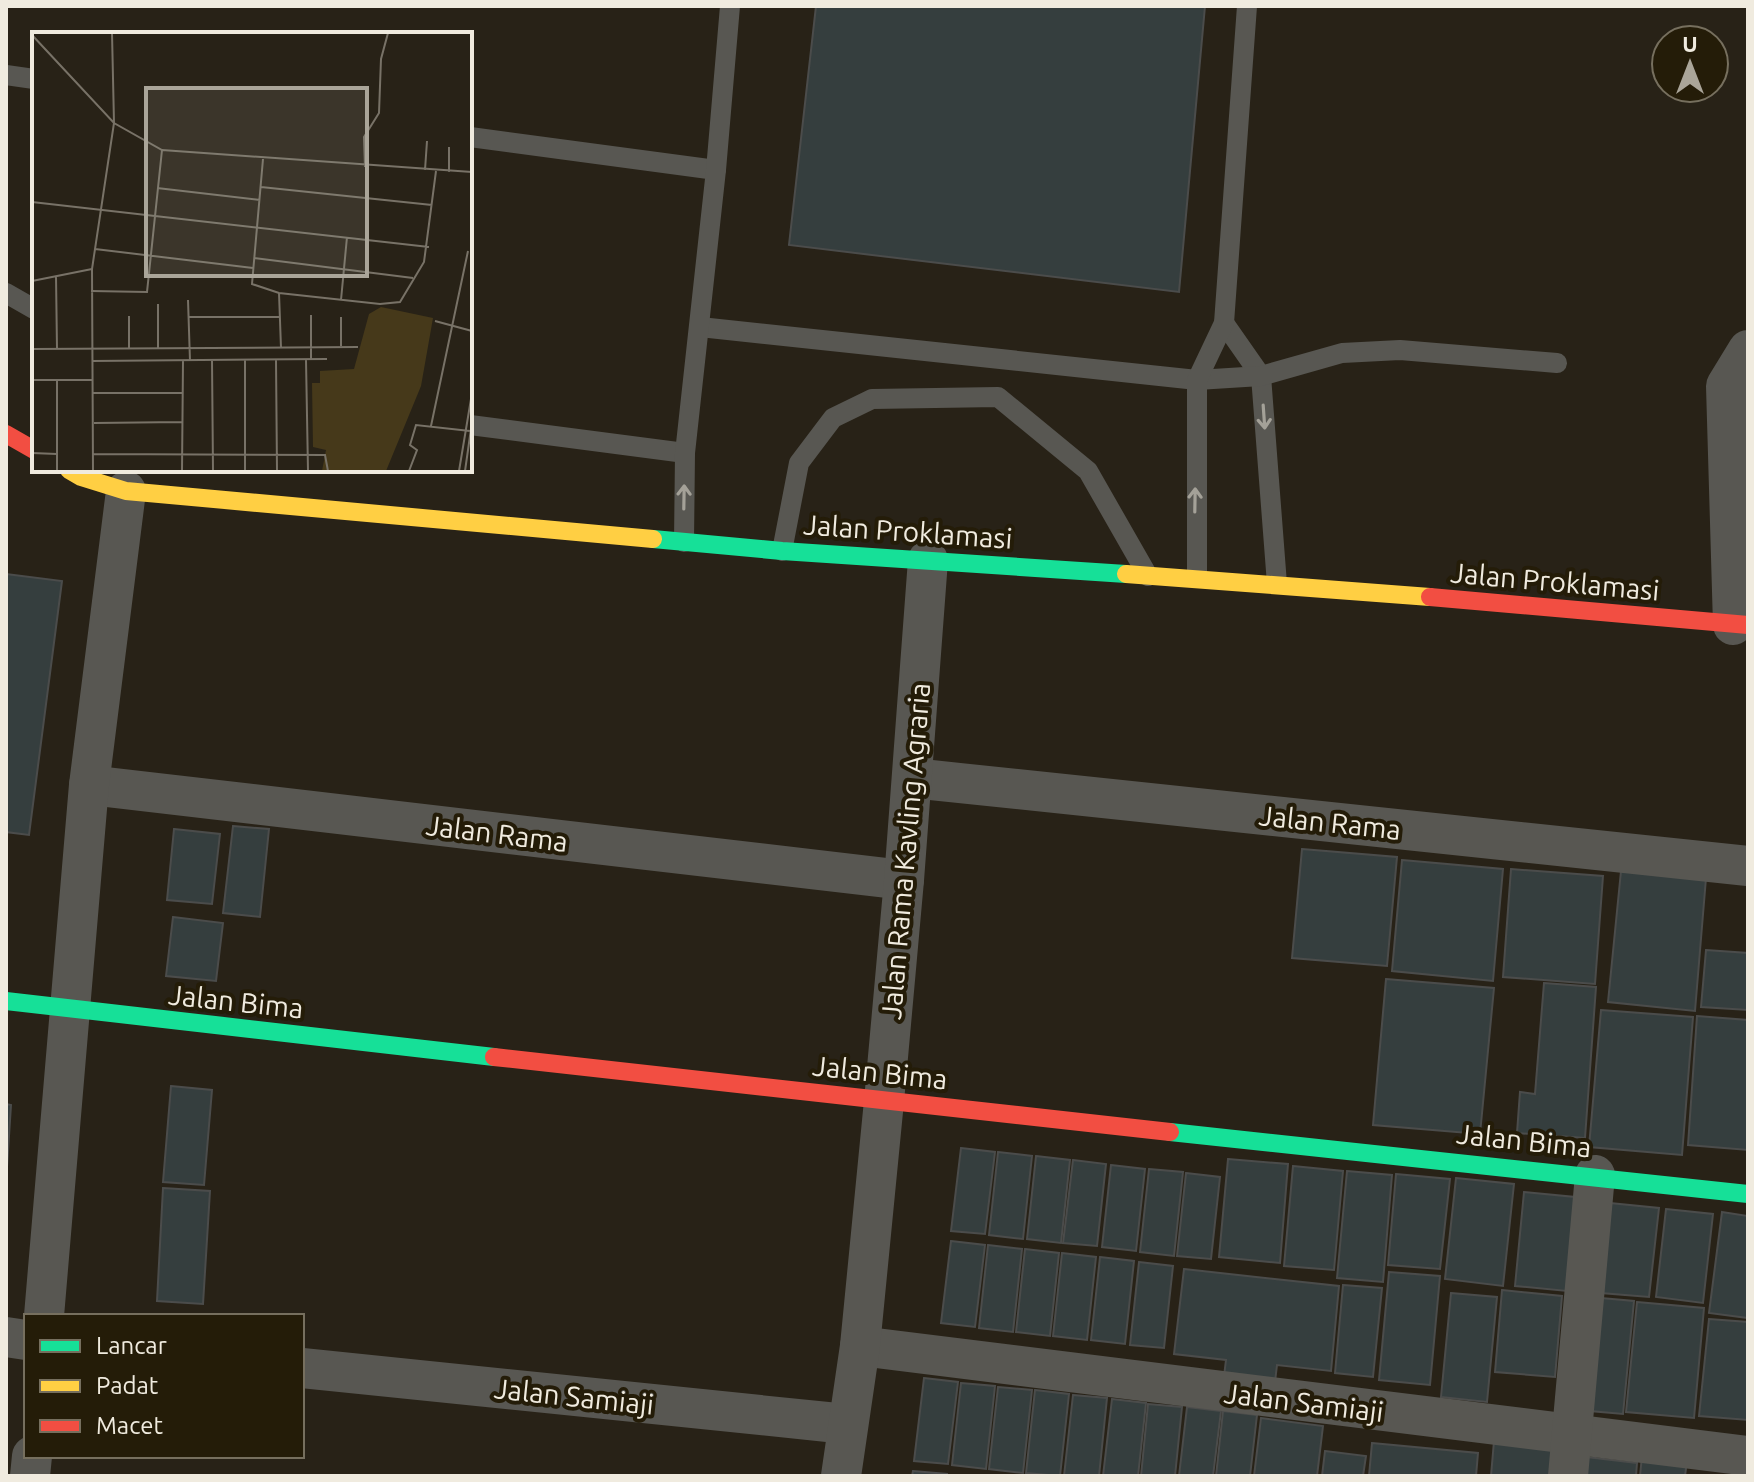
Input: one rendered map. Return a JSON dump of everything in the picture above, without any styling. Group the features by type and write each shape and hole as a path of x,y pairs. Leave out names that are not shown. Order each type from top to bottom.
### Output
{"main road":[{"path":"6,434 32,449"},
{"name":"Jalan Proklamasi","path":"72,472 126,491 782,551 1277,584 1741,625"},
{"name":"Jalan Bima","path":"6,1001 71,1011 1748,1194"}],"street":[{"path":"1741,625 1726,386 1748,350"},
{"path":"44,1314 89,785 126,491"},
{"name":"Jalan Rama Kavling Agraria","path":"841,1476 860,1346 884,1101 928,560"},
{"name":"Jalan Rama","path":"912,778 1748,866"},
{"name":"Jalan Rama","path":"89,785 904,880"},
{"path":"1568,1476 1595,1175"},
{"name":"Jalan Samiaji","path":"860,1346 1748,1456"},
{"name":"Jalan Samiaji","path":"304,1368 847,1424"}],"lane":[{"path":"684,542 685,453 716,170 730,6"},
{"path":"1197,578 1197,380 1224,323 1247,6"},
{"path":"6,75 32,79"},
{"path":"472,137 716,170"},
{"path":"6,293 32,308"},
{"path":"1224,323 1261,376 1277,584"},
{"path":"700,327 1197,380 1261,376 1342,353 1400,350 1557,363"},
{"path":"782,551 799,463 833,418 872,399 998,397 1088,471 1148,576"},
{"path":"472,425 685,453"}],"building":[{"path":"816,6 1205,6 1179,292 789,245"},
{"path":"6,574 62,581 29,835 6,832"},
{"path":"233,826 269,829 260,917 223,913"},
{"path":"174,829 220,834 212,904 167,900"},
{"path":"1302,849 1397,857 1387,966 1292,958"},
{"path":"1402,860 1503,869 1493,981 1392,971"},
{"path":"1511,869 1603,876 1595,984 1503,977"},
{"path":"1621,871 1706,878 1695,1011 1608,1002"},
{"path":"173,917 223,923 216,981 166,976"},
{"path":"1706,950 1748,953 1748,1010 1701,1007"},
{"path":"1386,979 1494,988 1480,1134 1373,1125"},
{"path":"1544,983 1596,987 1585,1138 1517,1133 1520,1092 1535,1094"},
{"path":"1601,1010 1693,1017 1682,1155 1589,1147"},
{"path":"1697,1016 1748,1020 1748,1150 1688,1145"},
{"path":"171,1086 212,1090 204,1185 163,1182"},
{"path":"6,1104 11,1105 7,1167 6,1167"},
{"path":"961,1148 995,1152 985,1234 951,1231"},
{"path":"998,1152 1032,1156 1023,1239 989,1235"},
{"path":"1036,1156 1070,1160 1061,1243 1027,1239"},
{"path":"1228,1159 1288,1164 1280,1263 1219,1257"},
{"path":"1073,1160 1106,1164 1097,1246 1063,1243"},
{"path":"1111,1165 1145,1169 1136,1251 1102,1247"},
{"path":"1293,1166 1343,1171 1334,1270 1284,1266"},
{"path":"1149,1169 1183,1172 1174,1256 1140,1252"},
{"path":"1347,1171 1392,1175 1383,1282 1337,1278"},
{"path":"1186,1173 1220,1177 1211,1259 1177,1256"},
{"path":"1396,1174 1450,1179 1440,1269 1388,1265"},
{"path":"1456,1178 1514,1184 1503,1286 1445,1279"},
{"path":"163,1188 210,1191 203,1304 157,1301"},
{"path":"1524,1192 1575,1197 1567,1291 1515,1286"},
{"path":"1610,1203 1659,1208 1649,1297 1601,1293"},
{"path":"1666,1209 1713,1214 1703,1303 1656,1297"},
{"path":"1722,1212 1748,1216 1748,1318 1709,1313"},
{"path":"951,1241 985,1245 975,1327 941,1323"},
{"path":"988,1245 1022,1249 1013,1332 979,1328"},
{"path":"1025,1249 1059,1253 1050,1336 1016,1332"},
{"path":"1062,1253 1096,1257 1087,1340 1053,1336"},
{"path":"1100,1257 1134,1261 1125,1344 1091,1340"},
{"path":"1139,1262 1173,1266 1164,1348 1130,1345"},
{"path":"1184,1269 1339,1286 1331,1371 1277,1365 1275,1382 1224,1376 1226,1360 1174,1354"},
{"path":"1389,1272 1440,1276 1430,1385 1379,1380"},
{"path":"1343,1285 1382,1288 1373,1377 1335,1373"},
{"path":"1502,1290 1562,1296 1555,1377 1495,1372"},
{"path":"1451,1293 1497,1297 1487,1402 1441,1397"},
{"path":"1601,1298 1634,1301 1623,1414 1590,1411"},
{"path":"1637,1302 1704,1308 1694,1418 1626,1412"},
{"path":"1709,1319 1748,1322 1748,1420 1699,1416"},
{"path":"924,1378 958,1382 948,1464 914,1461"},
{"path":"961,1383 995,1386 986,1469 952,1465"},
{"path":"998,1387 1032,1390 1023,1473 989,1469"},
{"path":"1035,1390 1069,1394 1060,1476 1026,1473"},
{"path":"1073,1395 1107,1398 1099,1476 1064,1476"},
{"path":"1112,1399 1146,1403 1138,1476 1103,1476"},
{"path":"1148,1404 1182,1407 1175,1476 1141,1476"},
{"path":"1187,1407 1221,1411 1213,1476 1179,1476"},
{"path":"1223,1411 1257,1415 1250,1476 1216,1476"},
{"path":"1261,1418 1323,1426 1317,1476 1254,1476"},
{"path":"1494,1441 1553,1446 1550,1476 1491,1476"},
{"path":"1372,1443 1478,1453 1476,1476 1369,1476"},
{"path":"1325,1451 1366,1456 1363,1476 1322,1476"},
{"path":"1578,1456 1637,1463 1636,1476 1576,1476"},
{"path":"1642,1456 1687,1461 1685,1476 1640,1476"},
{"path":"913,1471 947,1474 947,1476 912,1476"}],"traffic: fast":[{"path":"653,539 782,551 1126,574"},
{"path":"6,1001 494,1057"},
{"path":"1170,1132 1748,1194"}],"traffic: slow":[{"path":"72,472 126,491 653,539"},
{"path":"1126,574 1430,597"}],"traffic: jam":[{"path":"6,434 32,449"},
{"path":"1430,597 1748,625"},
{"path":"494,1057 1170,1132"}]}
